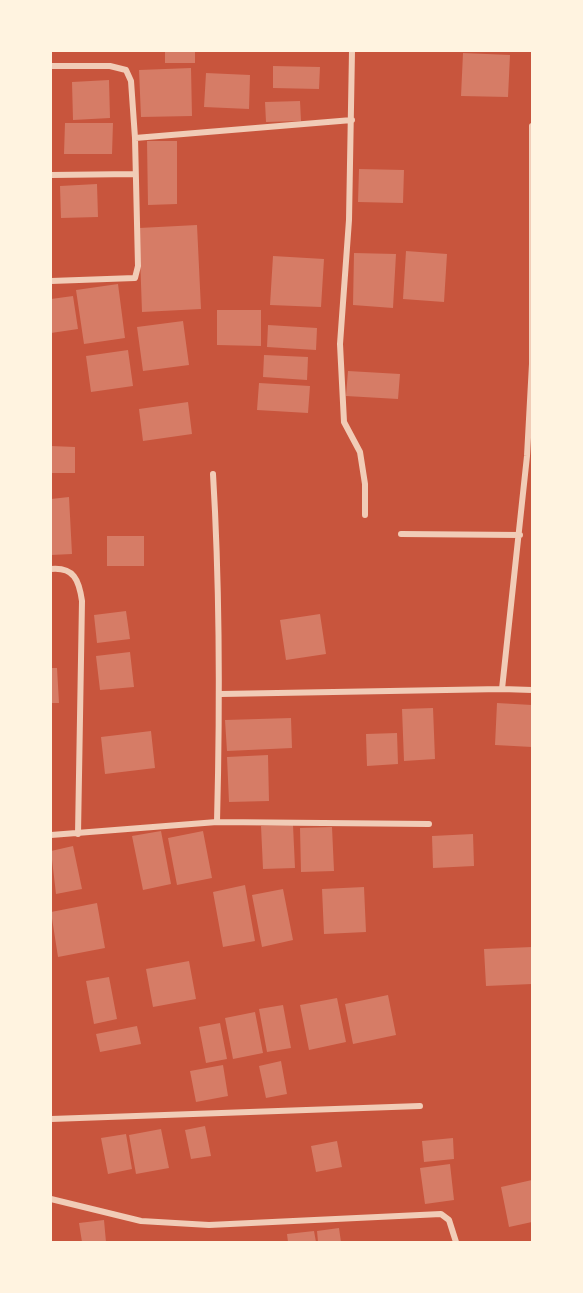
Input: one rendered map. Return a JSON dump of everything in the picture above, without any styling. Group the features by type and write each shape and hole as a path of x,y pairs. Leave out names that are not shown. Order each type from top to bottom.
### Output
{"street":[{"path":"352,51 352,120 340,344 344,422 360,452 365,484 365,515"},
{"path":"51,66 110,66 126,70 131,81 135,138 138,266 135,278 51,281"},
{"path":"135,138 352,120"},
{"path":"502,689 520,535 532,364 532,126"},
{"path":"51,176 135,174"},
{"path":"213,474 220,582 221,694 217,822"},
{"path":"401,534 520,535"},
{"path":"51,568 71,571 77,578 82,601 78,834"},
{"path":"221,694 532,690"},
{"path":"51,834 78,834 217,822 429,824"},
{"path":"51,1119 420,1106"},
{"path":"51,1199 141,1221 209,1225 441,1214 449,1220 456,1242"}],"building":[{"path":"165,51 195,51 195,63 165,63"},
{"path":"463,53 510,55 508,97 461,96"},
{"path":"273,66 320,67 319,89 273,88"},
{"path":"191,68 192,116 141,117 139,70"},
{"path":"206,73 250,75 249,109 204,107"},
{"path":"109,80 110,118 73,120 72,82"},
{"path":"300,101 301,121 266,122 265,102"},
{"path":"65,123 113,123 112,154 64,154"},
{"path":"147,141 177,141 177,204 148,205"},
{"path":"359,169 404,170 403,203 358,202"},
{"path":"97,184 98,217 61,218 60,186"},
{"path":"197,225 201,309 142,312 139,228"},
{"path":"406,251 447,254 444,302 403,299"},
{"path":"354,253 396,254 393,308 353,305"},
{"path":"273,256 324,259 321,307 270,305"},
{"path":"118,284 125,338 84,344 76,290"},
{"path":"73,296 78,329 51,333 51,299"},
{"path":"217,310 261,310 261,346 217,345"},
{"path":"183,321 189,365 143,371 137,327"},
{"path":"268,325 317,328 316,350 267,347"},
{"path":"128,350 133,386 91,392 86,356"},
{"path":"264,355 308,357 307,380 263,377"},
{"path":"348,371 400,374 398,399 346,396"},
{"path":"259,383 310,386 308,413 257,410"},
{"path":"188,402 192,434 143,441 139,409"},
{"path":"51,446 75,447 75,473 51,473"},
{"path":"69,497 72,554 51,555 51,499"},
{"path":"107,536 144,536 144,566 107,566"},
{"path":"126,611 130,639 97,643 94,615"},
{"path":"320,614 326,654 286,660 280,620"},
{"path":"130,652 134,687 100,690 96,656"},
{"path":"51,668 57,668 59,703 51,703"},
{"path":"497,703 532,705 532,747 495,745"},
{"path":"433,708 435,759 404,761 402,709"},
{"path":"291,718 292,748 227,751 225,720"},
{"path":"151,731 155,768 105,774 101,737"},
{"path":"397,733 398,764 367,766 366,734"},
{"path":"268,755 269,801 229,802 227,757"},
{"path":"293,825 295,868 263,869 261,826"},
{"path":"332,827 334,871 301,872 300,828"},
{"path":"161,831 171,884 143,890 132,836"},
{"path":"203,831 212,878 177,885 168,838"},
{"path":"473,834 474,866 433,868 432,836"},
{"path":"73,846 82,889 56,894 51,851"},
{"path":"245,885 255,941 223,947 213,892"},
{"path":"364,887 366,932 324,934 322,889"},
{"path":"283,889 293,940 262,947 252,895"},
{"path":"97,903 105,948 58,957 51,912"},
{"path":"532,947 532,984 486,986 484,949"},
{"path":"189,961 196,999 153,1007 146,969"},
{"path":"109,977 117,1019 94,1024 86,981"},
{"path":"388,995 396,1035 353,1044 345,1004"},
{"path":"337,998 346,1042 309,1050 300,1005"},
{"path":"283,1005 291,1048 267,1052 259,1009"},
{"path":"255,1012 263,1053 233,1059 225,1018"},
{"path":"220,1023 227,1059 206,1063 199,1027"},
{"path":"137,1026 141,1044 100,1052 96,1034"},
{"path":"281,1061 287,1094 266,1098 259,1066"},
{"path":"223,1065 228,1096 196,1102 190,1071"},
{"path":"205,1126 211,1156 191,1159 185,1130"},
{"path":"161,1129 169,1168 136,1174 129,1135"},
{"path":"126,1134 132,1169 108,1174 101,1138"},
{"path":"453,1138 454,1159 424,1162 422,1141"},
{"path":"337,1141 342,1167 316,1172 311,1146"},
{"path":"450,1164 454,1200 425,1204 420,1168"},
{"path":"532,1180 532,1222 509,1227 501,1187"},
{"path":"104,1220 106,1242 82,1242 79,1223"},
{"path":"339,1228 341,1242 318,1242 317,1231"},
{"path":"314,1231 316,1242 288,1242 287,1234"}]}
